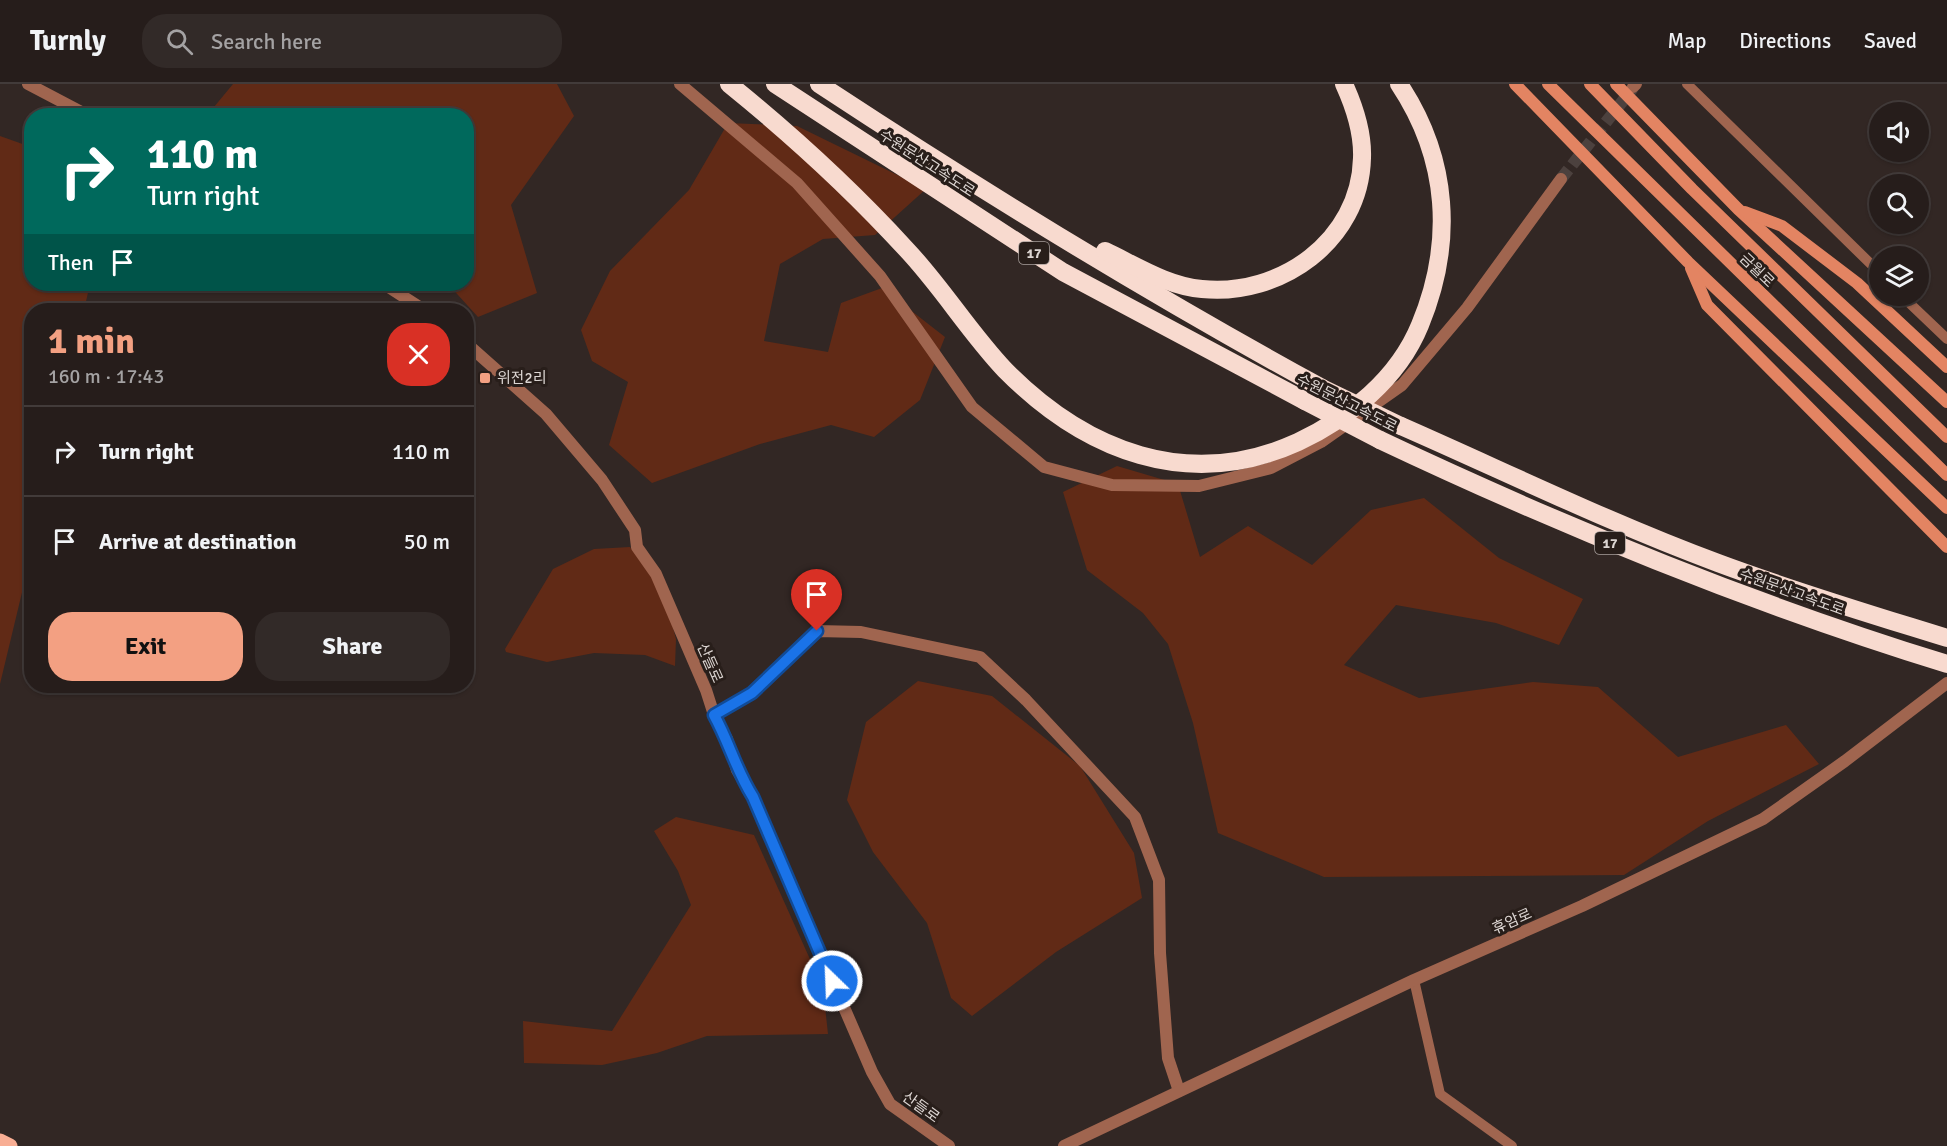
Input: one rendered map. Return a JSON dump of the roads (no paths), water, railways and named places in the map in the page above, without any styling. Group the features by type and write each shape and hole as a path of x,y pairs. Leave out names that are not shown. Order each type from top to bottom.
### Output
{"highway":[{"path":"729,84 843,184 908,251 1004,368 1043,405 1080,432 1117,448 1178,463 1246,458 1282,449 1314,434 1350,411 1376,390 1398,365 1417,332 1433,294 1440,260 1443,226 1440,189 1431,149 1419,118 1398,84"},
{"name":"수원문산고속도로","path":"775,84 1063,272 1380,440 1643,557 1846,631 1947,664"},
{"name":"수원문산고속도로","path":"819,84 1033,220 1198,320 1322,388 1401,426 1625,525 1716,562 1947,638"},
{"path":"1033,220 1167,281 1200,289 1241,290 1280,277 1299,268 1317,254 1339,228 1352,206 1361,167 1361,133 1344,84"}],"main road":[{"path":"1515,84 1688,262 1947,508"},
{"name":"금월로","path":"1548,84 1947,476"},
{"name":"금월로","path":"1590,84 1692,189 1947,437"},
{"path":"1616,84 1738,209 1947,402"},
{"path":"1738,209 1782,226 1838,269 1947,367"},
{"path":"1688,262 1707,305 1947,547"},
{"path":"0,1141 10,1146"}],"street":[{"path":"28,84 41,87 76,108"},
{"path":"680,84 797,183 880,276 972,407 1044,467 1112,485 1199,486 1271,468 1321,442 1402,385 1467,308 1561,179"},
{"path":"395,291 413,303"},
{"name":"산들로","path":"474,350 546,414 602,480 634,530 638,547 656,574 706,690 714,715 728,738 736,771 753,797 872,1072 890,1104 949,1146"},
{"path":"714,715 752,693 817,631 861,632 980,657 1026,700 1135,817 1159,880 1160,953 1168,1058 1179,1091"},
{"name":"휴암로","path":"1065,1146 1414,980 1582,906 1762,819 1845,761 1947,683"}],"lane":[{"path":"1687,84 1869,262"},
{"path":"1912,306 1947,339"},
{"path":"1414,980 1440,1094 1512,1146"}],"tunnel":[{"path":"1561,179 1633,88"}],"place":[{"name":"위전2리","path":"485,378"}]}
